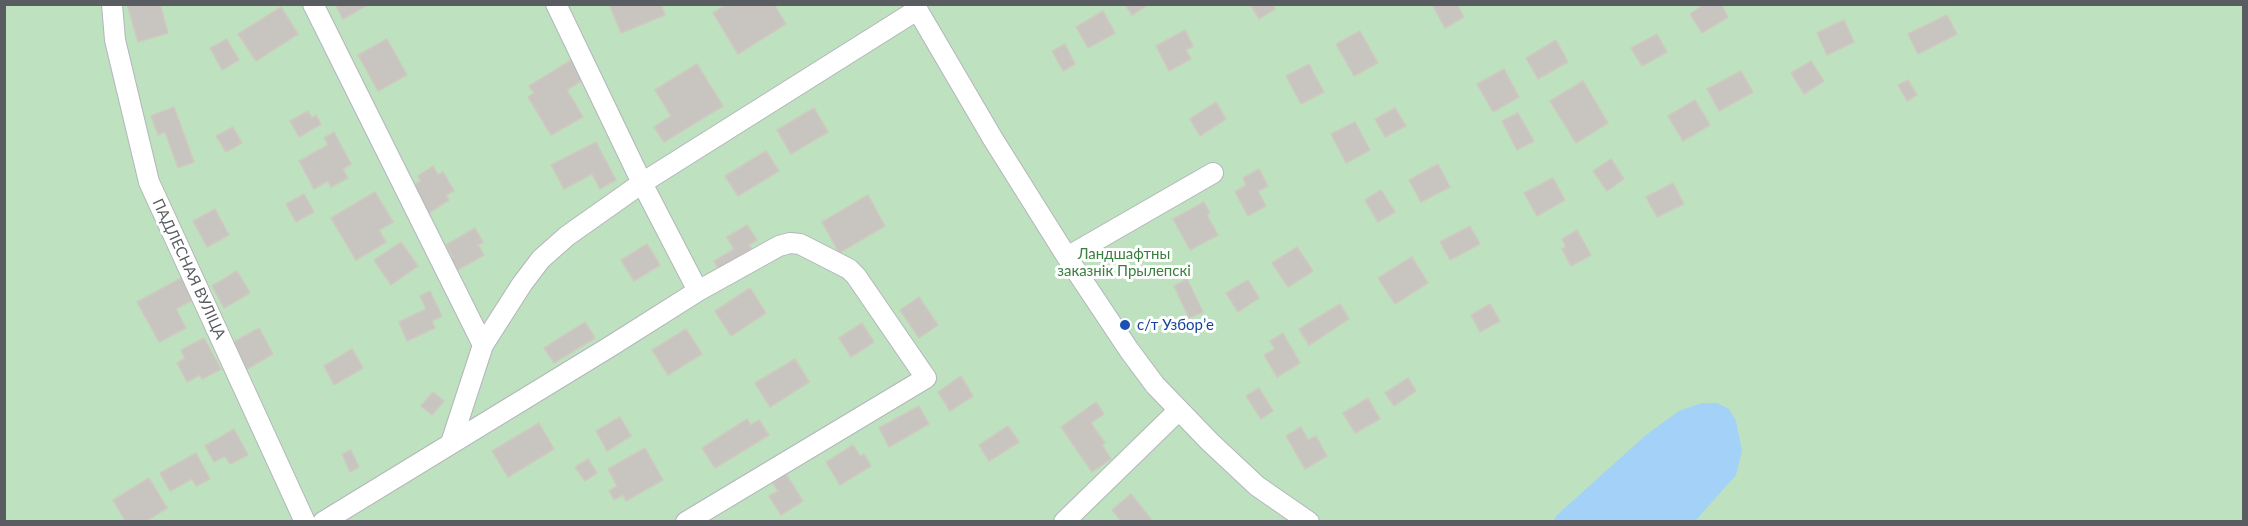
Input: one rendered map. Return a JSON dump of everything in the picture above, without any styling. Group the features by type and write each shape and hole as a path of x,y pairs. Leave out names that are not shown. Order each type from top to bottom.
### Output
{"street":[{"name":"ПАДЛЕСНАЯ ВУЛІЦА","path":"112,4 115,40 149,182 305,522"},
{"path":"313,4 483,345"},
{"path":"556,4 642,183 698,291"},
{"path":"451,443 483,345 541,259 567,236 642,183 915,7 993,139 1067,257 1155,385 1257,486 1309,522"},
{"path":"1067,257 1213,173"},
{"path":"322,522 698,291 779,246 790,243 800,244 849,269 926,378 686,522"},
{"path":"1064,522 1179,410"}],"green space":[{"name":"Ландшафтны заказнік Прылепскі","path":"4,5 2243,5 2243,521 5,521"}],"water":[{"path":"1702,403 1717,403 1729,409 1736,421 1742,451 1736,475 1695,521 1554,521 1556,516 1646,435 1679,411"}],"building":[{"path":"127,4 160,4 168,33 138,42"},
{"path":"335,4 369,4 343,19"},
{"path":"609,4 661,4 665,15 621,33"},
{"path":"727,4 774,4 786,24 738,54 713,13"},
{"path":"1125,4 1149,4 1132,15"},
{"path":"1250,4 1272,4 1275,9 1259,19"},
{"path":"1432,4 1457,4 1464,17 1445,28"},
{"path":"1705,4 1721,4 1728,17 1702,33 1690,14"},
{"path":"281,7 298,34 256,61 238,34"},
{"path":"1103,11 1115,33 1088,48 1076,27"},
{"path":"1947,15 1957,34 1918,54 1908,34"},
{"path":"1844,20 1854,42 1827,55 1817,33"},
{"path":"1185,30 1193,46 1186,50 1191,59 1169,71 1156,46"},
{"path":"1360,31 1378,63 1354,76 1336,44"},
{"path":"1657,34 1667,52 1642,66 1631,48"},
{"path":"227,39 239,60 222,70 210,48"},
{"path":"387,39 407,75 378,91 358,55"},
{"path":"1556,40 1568,62 1538,79 1526,58"},
{"path":"1065,44 1075,64 1063,71 1052,51"},
{"path":"573,59 584,79 567,90 583,117 551,135 528,97 534,93 529,86"},
{"path":"1811,61 1824,81 1804,94 1791,73"},
{"path":"697,64 723,106 664,142 654,127 671,116 655,90"},
{"path":"1309,64 1324,92 1301,104 1286,76"},
{"path":"1504,69 1519,97 1493,112 1477,84"},
{"path":"1741,71 1753,92 1719,111 1707,89"},
{"path":"1908,80 1917,95 1907,101 1898,85"},
{"path":"1583,81 1608,123 1576,143 1550,101"},
{"path":"1695,100 1710,125 1683,141 1668,116"},
{"path":"1216,102 1226,119 1200,136 1190,119"},
{"path":"174,107 194,162 178,168 165,132 158,135 151,116"},
{"path":"814,108 828,132 791,154 777,130"},
{"path":"1395,108 1406,126 1385,137 1375,119"},
{"path":"308,111 312,118 316,115 321,124 299,137 290,121"},
{"path":"1518,113 1534,141 1517,150 1502,121"},
{"path":"1355,122 1370,150 1346,163 1331,134"},
{"path":"233,127 242,143 226,152 216,136"},
{"path":"334,132 351,164 343,169 348,178 331,187 328,181 314,189 299,161 328,145 324,138"},
{"path":"596,142 616,180 600,189 592,174 564,189 551,165"},
{"path":"766,151 779,171 738,196 725,176"},
{"path":"1611,159 1624,179 1607,191 1593,171"},
{"path":"1438,164 1450,187 1421,202 1409,180"},
{"path":"433,166 438,175 443,172 454,191 446,195 449,200 427,214 411,187 421,181 418,176"},
{"path":"1259,169 1268,186 1258,191 1266,206 1248,216 1235,192 1246,185 1243,178"},
{"path":"1553,178 1565,200 1537,216 1524,193"},
{"path":"1673,183 1684,204 1657,217 1646,197"},
{"path":"1381,190 1395,212 1378,222 1365,200"},
{"path":"375,192 393,222 379,230 386,242 356,260 331,218"},
{"path":"304,194 314,212 296,222 286,204"},
{"path":"868,195 885,226 839,253 822,222"},
{"path":"1204,202 1210,213 1207,215 1218,235 1190,250 1173,219"},
{"path":"215,209 229,235 207,247 193,221"},
{"path":"747,225 757,240 749,245 755,254 722,274 714,261 734,249 727,237"},
{"path":"1470,226 1480,244 1450,260 1440,242"},
{"path":"475,228 483,242 478,245 484,255 454,272 447,260 453,257 446,245"},
{"path":"1577,230 1591,255 1571,266 1562,249 1566,247 1562,239"},
{"path":"401,242 418,266 391,285 374,260"},
{"path":"647,244 660,265 634,281 621,260"},
{"path":"1297,247 1313,271 1288,287 1272,263"},
{"path":"1412,257 1428,283 1395,304 1378,278"},
{"path":"237,271 250,293 224,308 212,286"},
{"path":"187,275 198,297 176,309 186,328 159,342 137,302"},
{"path":"1187,279 1203,312 1189,318 1174,286"},
{"path":"1248,280 1259,298 1238,312 1226,293"},
{"path":"750,288 766,313 731,336 715,311"},
{"path":"430,291 442,316 432,321 435,328 407,341 399,322 426,309 420,296"},
{"path":"919,297 938,325 919,338 900,310"},
{"path":"1340,304 1349,319 1309,345 1299,329"},
{"path":"1490,304 1500,321 1480,332 1471,315"},
{"path":"585,322 595,338 554,363 544,348"},
{"path":"862,323 874,342 851,357 839,338"},
{"path":"259,328 273,354 247,369 232,343"},
{"path":"686,329 702,354 668,375 652,350"},
{"path":"1283,333 1300,363 1277,377 1264,355 1275,349 1270,341"},
{"path":"204,338 221,369 202,379 200,375 187,382 177,363 185,358 181,350"},
{"path":"352,349 363,368 334,385 324,366"},
{"path":"795,359 809,382 770,407 755,383"},
{"path":"961,376 973,396 950,411 938,392"},
{"path":"1408,378 1416,391 1394,406 1385,393"},
{"path":"1259,388 1273,411 1261,419 1246,396"},
{"path":"433,392 444,401 432,415 421,406"},
{"path":"1368,398 1380,419 1355,433 1343,413"},
{"path":"1096,402 1104,414 1091,423 1105,443 1102,445 1111,459 1092,472 1061,427"},
{"path":"919,406 929,424 889,447 879,428"},
{"path":"620,417 631,436 607,451 596,431"},
{"path":"747,419 751,425 759,420 769,435 715,468 702,448"},
{"path":"539,423 554,449 508,477 492,451"},
{"path":"1008,426 1019,442 989,461 979,445"},
{"path":"1301,427 1308,440 1316,436 1327,456 1305,469 1286,436"},
{"path":"234,429 248,455 230,464 225,456 214,462 205,446"},
{"path":"853,445 860,456 864,454 871,466 840,485 826,462"},
{"path":"645,448 663,480 626,501 623,495 614,500 609,491 617,486 608,469"},
{"path":"351,450 359,467 350,472 342,454"},
{"path":"196,453 210,479 196,486 192,479 170,491 160,473"},
{"path":"588,459 597,473 585,481 575,467"},
{"path":"786,474 803,501 781,515 769,496 778,491 773,483"},
{"path":"149,478 167,508 145,522 126,522 113,500"},
{"path":"1131,494 1151,519 1148,522 1122,522 1112,510"}],"place":[{"name":"с/т Узборʼе","path":"1125,325"}]}
